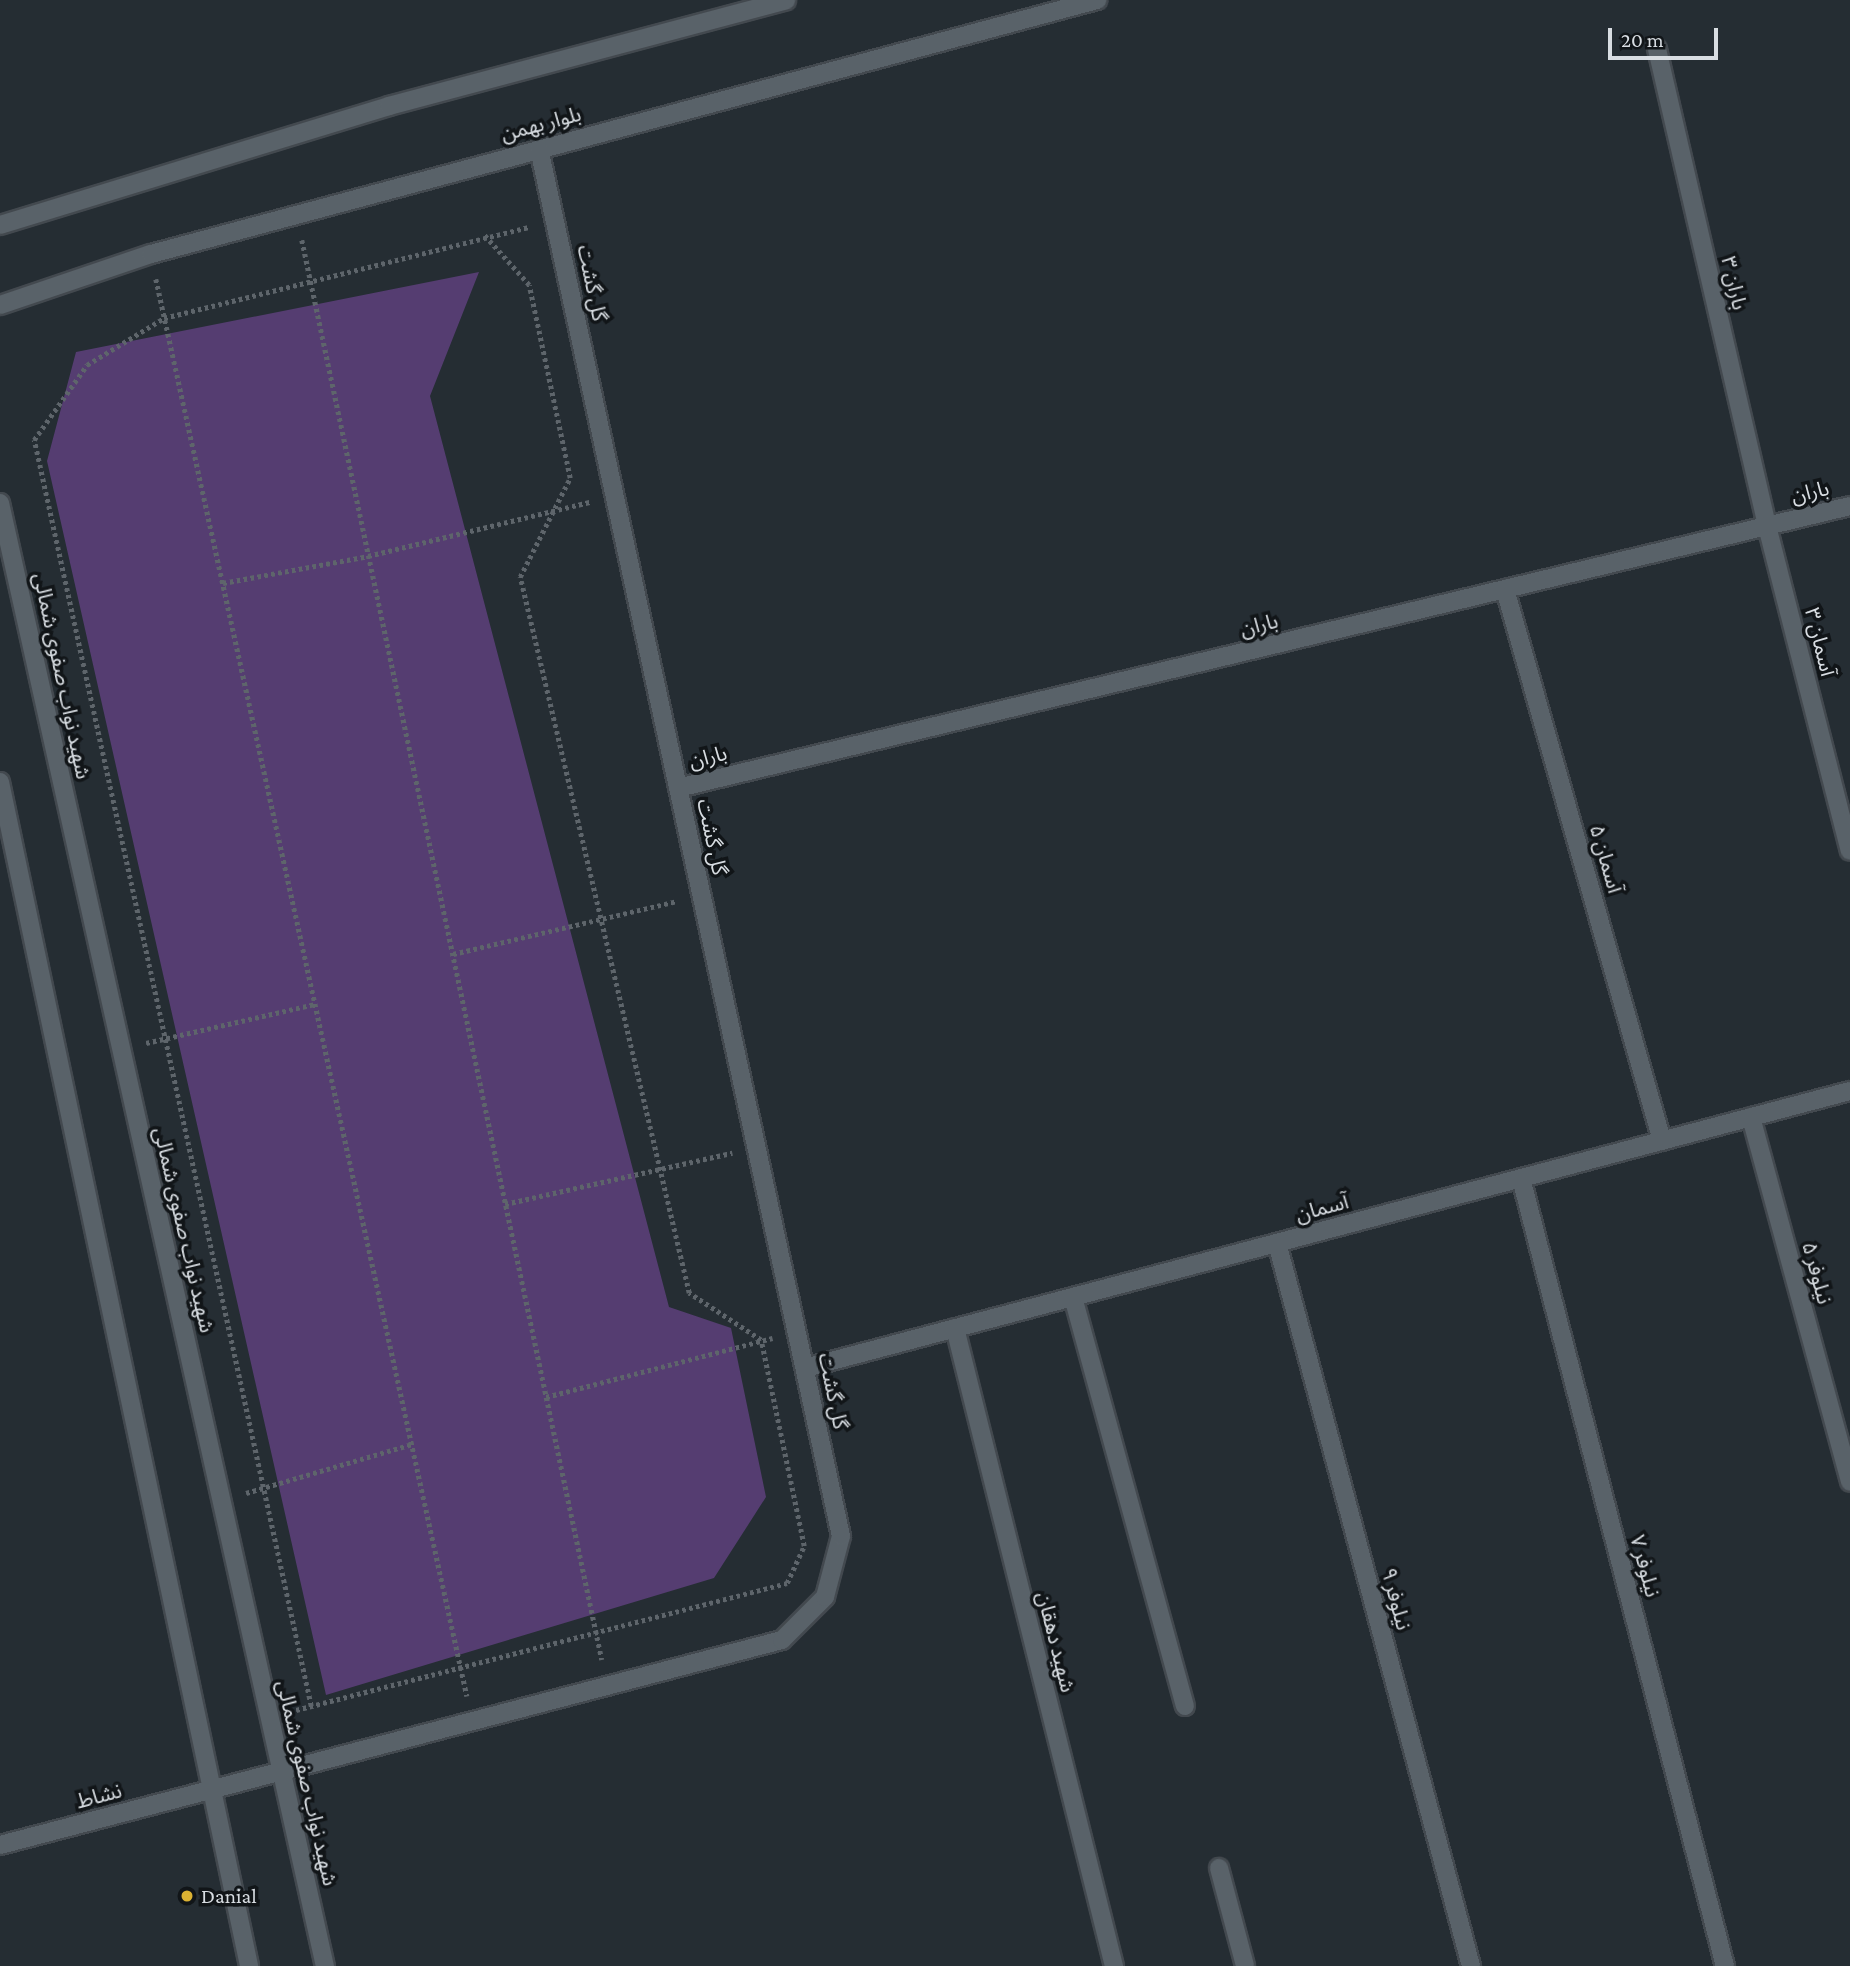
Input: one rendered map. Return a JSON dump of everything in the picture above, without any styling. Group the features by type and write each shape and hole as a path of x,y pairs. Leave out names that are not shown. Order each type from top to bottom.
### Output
{"street":[{"path":"0,225 389,106 786,0"},
{"name":"بلوار بهمن","path":"0,305 151,254 1097,0"},
{"name":"باران ۳","path":"1657,49 1767,526"},
{"name":"گل گشت","path":"538,148 841,1536"},
{"name":"شهید نواب صفوی شمالی","path":"0,503 325,1966"},
{"name":"باران","path":"678,788 1850,506"},
{"name":"آسمان ۳","path":"1767,526 1850,851"},
{"name":"آسمان ۵","path":"1505,589 1662,1141"},
{"path":"1,793 209,1790 250,1966"},
{"name":"آسمان","path":"805,1368 1850,1091"},
{"name":"نیلوفر ۵","path":"1751,1117 1850,1482"},
{"name":"نیلوفر ۷","path":"1521,1178 1725,1966"},
{"name":"نیلوفر ۹","path":"1277,1243 1471,1966"},
{"path":"1073,1297 1185,1706"},
{"name":"شهید دهقان","path":"955,1328 1114,1966"},
{"name":"نشاط","path":"0,1845 209,1790 281,1768 782,1640 825,1597 841,1536"},
{"path":"1219,1868 1245,1966"}],"path":[{"path":"296,214 607,1685"},
{"path":"310,1706 34,440 87,365 164,318 484,235 555,222"},
{"path":"269,1717 788,1583 804,1546 761,1340 689,1293 604,919 520,577 550,511 570,478 529,285 484,235"},
{"path":"151,254 472,1719"},
{"path":"223,583 368,556 614,495"},
{"path":"453,954 701,895"},
{"path":"121,1049 315,1004"},
{"path":"505,1204 757,1147"},
{"path":"546,1397 797,1331"},
{"path":"221,1500 412,1444"}],"shaded area":[{"path":"479,272 430,396 669,1307 731,1328 766,1497 714,1578 326,1695 47,461 76,352"}],"place":[{"name":"Danial","path":"187,1896"}]}
